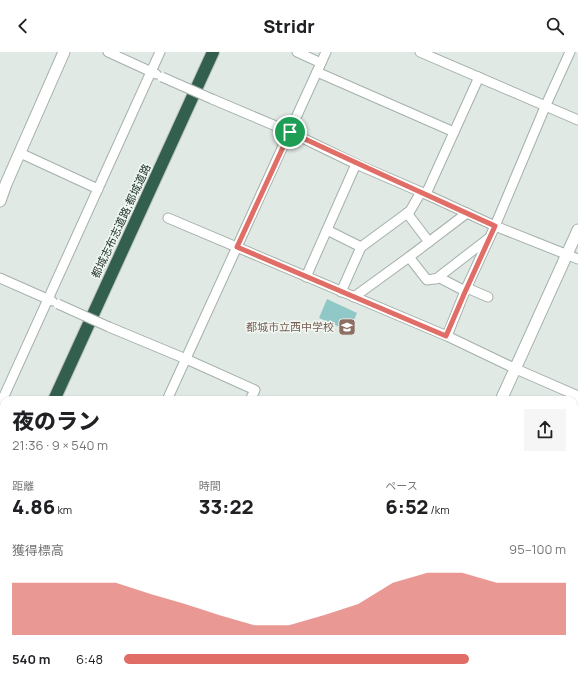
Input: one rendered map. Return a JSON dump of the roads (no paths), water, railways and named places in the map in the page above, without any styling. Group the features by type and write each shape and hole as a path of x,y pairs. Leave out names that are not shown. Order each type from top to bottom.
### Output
{"highway":[{"name":"都城志布志道路;都城道路","path":"56,396 212,53"}],"street":[{"path":"0,201 3,182 20,153 64,52"},
{"path":"108,52 290,132 356,164 424,193 495,226 578,259"},
{"path":"5,396 160,52"},
{"path":"296,52 321,63"},
{"path":"169,396 326,52"},
{"path":"420,52 578,120"},
{"path":"446,336 490,238 568,53"},
{"path":"317,72 454,132"},
{"path":"341,292 361,246 410,211 424,193 479,77"},
{"path":"20,153 98,189"},
{"path":"306,277 356,164"},
{"path":"407,213 429,242"},
{"path":"354,297 467,213"},
{"path":"168,218 446,336 578,396"},
{"path":"327,230 361,246"},
{"path":"503,396 578,230"},
{"path":"436,279 490,238"},
{"path":"409,257 427,280 440,278 466,290 488,297"},
{"path":"0,278 255,390 252,396"}],"water":[{"path":"327,299 357,313 349,331 319,318"}],"place":[{"name":"都城市立西中学校","path":"347,327"}]}
